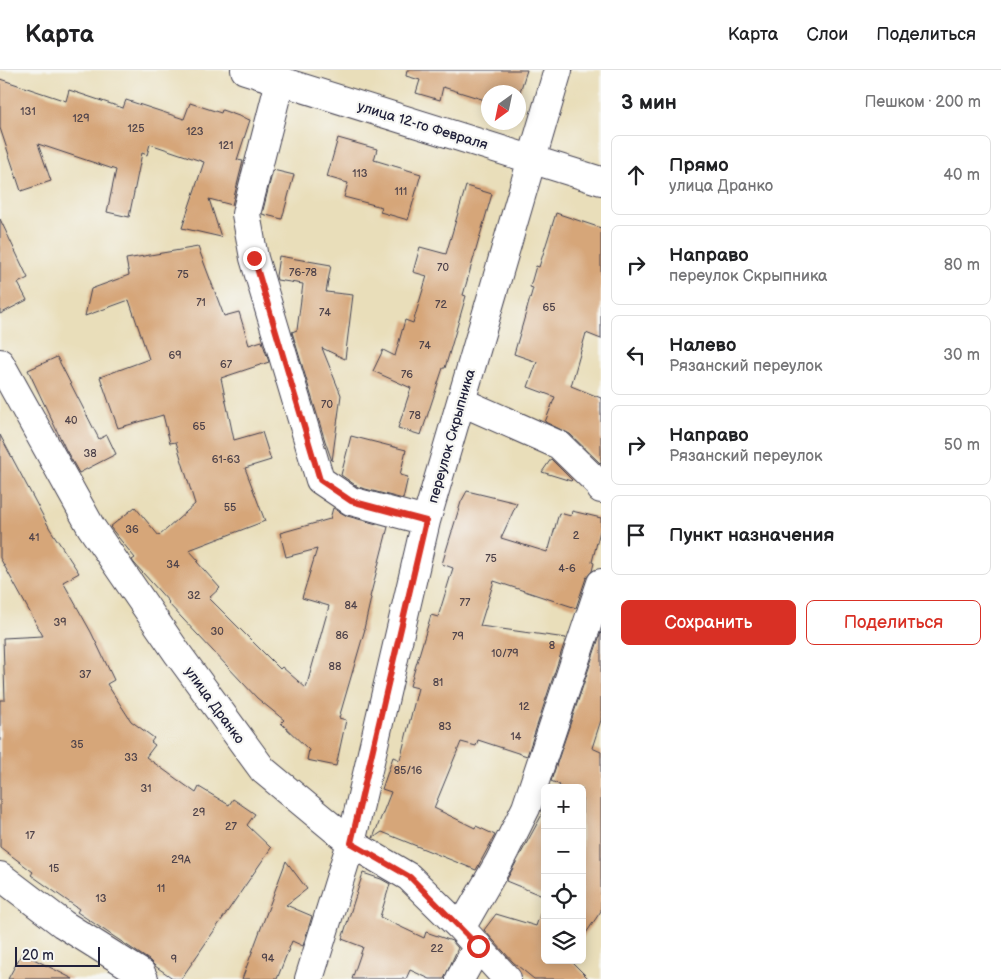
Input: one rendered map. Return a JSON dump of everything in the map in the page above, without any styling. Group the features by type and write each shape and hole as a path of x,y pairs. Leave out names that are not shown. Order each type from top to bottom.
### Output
{"street":[{"name":"улица 12-го Февраля","path":"245,70 601,181"},
{"name":"переулок Скрыпника","path":"309,979 351,843 426,521 558,70"},
{"path":"280,81 246,214 254,258 320,480 351,501 426,521"},
{"name":"улица Дранко","path":"0,363 91,527 178,654 263,770 351,843 410,877 470,937 508,979"},
{"path":"462,402 559,445 598,483 601,489"},
{"path":"460,979 470,937 499,862 526,808 601,583"},
{"path":"0,876 63,924 141,973 144,979"}],"building":[{"path":"407,70 527,70 522,85 481,85 481,99 443,87 440,100 416,93 420,80 406,76"},
{"path":"0,79 66,101 69,90 123,108 126,100 184,119 190,103 221,113 222,110 250,120 237,160 243,161 232,205 209,199 221,237 182,228 204,162 150,144 147,155 142,153 129,217 107,212 116,170 38,144 51,181 21,191 0,128"},
{"path":"338,138 377,149 374,160 421,174 408,220 380,212 382,207 344,197 348,183 327,177"},
{"path":"273,170 294,175 282,219 262,214"},
{"path":"466,186 492,194 463,295 466,296 445,368 443,368 421,435 398,428 411,388 373,371 383,350 395,356 405,320 413,323 427,276 413,272 420,247 446,254"},
{"path":"556,213 601,228 601,339 586,333 571,386 601,398 601,464 570,434 545,422 555,397 528,387 537,362 514,354 533,288 530,287 536,266 539,267"},
{"path":"0,219 28,278 18,283 27,300 0,314"},
{"path":"198,247 224,316 239,312 249,345 262,341 269,362 221,378 234,440 262,432 271,460 245,468 265,521 189,550 220,588 209,598 280,669 282,667 306,688 329,606 302,598 317,549 286,557 280,533 330,519 333,508 347,516 388,527 370,597 365,629 339,718 346,720 336,766 307,760 309,750 281,723 284,720 257,698 168,603 134,563 132,560 135,558 110,527 135,507 159,536 195,504 176,442 170,443 163,415 118,428 100,377 149,359 129,300 85,316 91,289 129,275 126,259"},
{"path":"279,256 331,265 326,292 353,295 345,359 322,348 341,395 332,461 292,332 297,330 303,284 277,280"},
{"path":"57,357 99,439 107,435 116,454 79,473 28,370"},
{"path":"0,435 50,529 79,573 63,582 91,632 114,680 107,684 131,721 154,738 151,742 155,745 146,757 196,793 199,787 229,805 233,799 255,814 247,825 271,848 181,979 174,979 77,912 79,909 31,875 33,872 0,847 0,700 5,700 3,638 43,636 0,558"},
{"path":"351,436 406,450 400,475 408,477 403,499 358,487 341,475"},
{"path":"551,459 572,480 571,481 542,472"},
{"path":"467,491 517,503 501,538 547,552 559,513 571,516 572,511 601,518 601,527 592,562 594,563 592,571 586,578 576,608 494,581 480,626 566,638 527,756 478,740 476,746 461,742 434,808 475,828 476,826 495,835 476,870 382,832 373,838 391,792 382,789 393,757 400,760 418,688 410,686 416,665 431,615 438,617 453,568 442,564 461,502"},
{"path":"601,632 601,720 592,748 601,752 601,911 586,933 586,784 558,784 551,781"},
{"path":"541,816 541,895 506,881"},
{"path":"286,861 307,889 286,905 312,916 303,946 292,941 277,979 242,979"},
{"path":"363,873 390,884 380,917 424,938 426,932 452,941 458,948 444,979 430,979 410,970 406,979 352,979 363,947 342,939"},
{"path":"541,912 541,964 574,964 589,979 534,979 513,962 484,930 496,914 536,926"},
{"path":"22,953 73,979 8,979"}],"route":[{"path":"254,258 320,480 351,501 426,521 351,843 410,877 478,946"}]}
